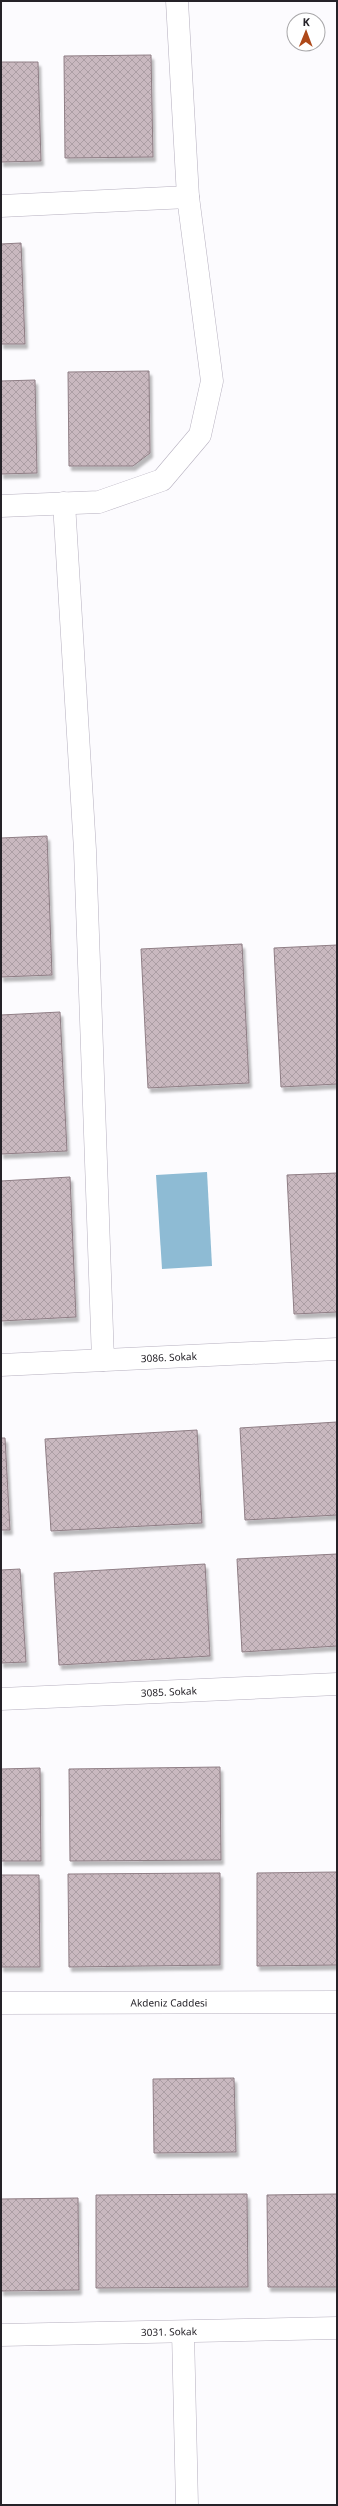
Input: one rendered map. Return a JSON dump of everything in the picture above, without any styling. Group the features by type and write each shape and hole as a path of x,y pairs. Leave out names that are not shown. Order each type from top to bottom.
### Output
{"street":[{"path":"1,506 99,502 162,480 200,435 212,381 188,197 177,1"},
{"path":"1,206 188,197"},
{"path":"64,503 85,850 103,1360"},
{"name":"3086. Sokak","path":"1,1365 337,1349"},
{"name":"3085. Sokak","path":"1,1699 337,1684"},
{"name":"Akdeniz Caddesi","path":"1,2003 337,2002"},
{"name":"3031. Sokak","path":"1,2335 337,2328"},
{"path":"183,2332 187,2505"}],"water":[{"path":"207,1172 212,1266 162,1269 156,1175"}],"building":[{"path":"151,55 153,157 65,158 64,56"},
{"path":"1,62 38,62 41,161 1,162"},
{"path":"21,243 25,344 1,344 1,244"},
{"path":"149,371 150,453 133,466 69,466 68,372"},
{"path":"35,380 37,473 1,474 1,381"},
{"path":"47,836 52,975 1,977 1,838"},
{"path":"242,944 249,1083 148,1088 141,949"},
{"path":"337,945 337,1084 281,1087 274,948"},
{"path":"60,1012 67,1151 1,1154 1,1015"},
{"path":"337,1173 337,1312 294,1314 287,1175"},
{"path":"70,1177 76,1317 1,1321 1,1181"},
{"path":"337,1422 337,1515 245,1520 240,1428"},
{"path":"197,1430 202,1523 51,1531 45,1439"},
{"path":"1,1438 5,1438 10,1530 1,1530"},
{"path":"337,1554 337,1646 242,1652 237,1559"},
{"path":"205,1564 210,1656 59,1665 54,1573"},
{"path":"20,1569 26,1662 1,1663 1,1570"},
{"path":"220,1767 221,1860 70,1861 69,1769"},
{"path":"40,1768 41,1861 1,1861 1,1769"},
{"path":"337,1872 337,1965 257,1966 257,1873"},
{"path":"220,1873 220,1965 69,1967 68,1874"},
{"path":"1,1875 39,1875 40,1967 1,1967"},
{"path":"234,2078 236,2152 154,2153 153,2079"},
{"path":"247,2194 248,2287 96,2288 96,2195"},
{"path":"337,2194 337,2287 268,2287 267,2195"},
{"path":"78,2198 79,2290 1,2291 1,2199"}]}
